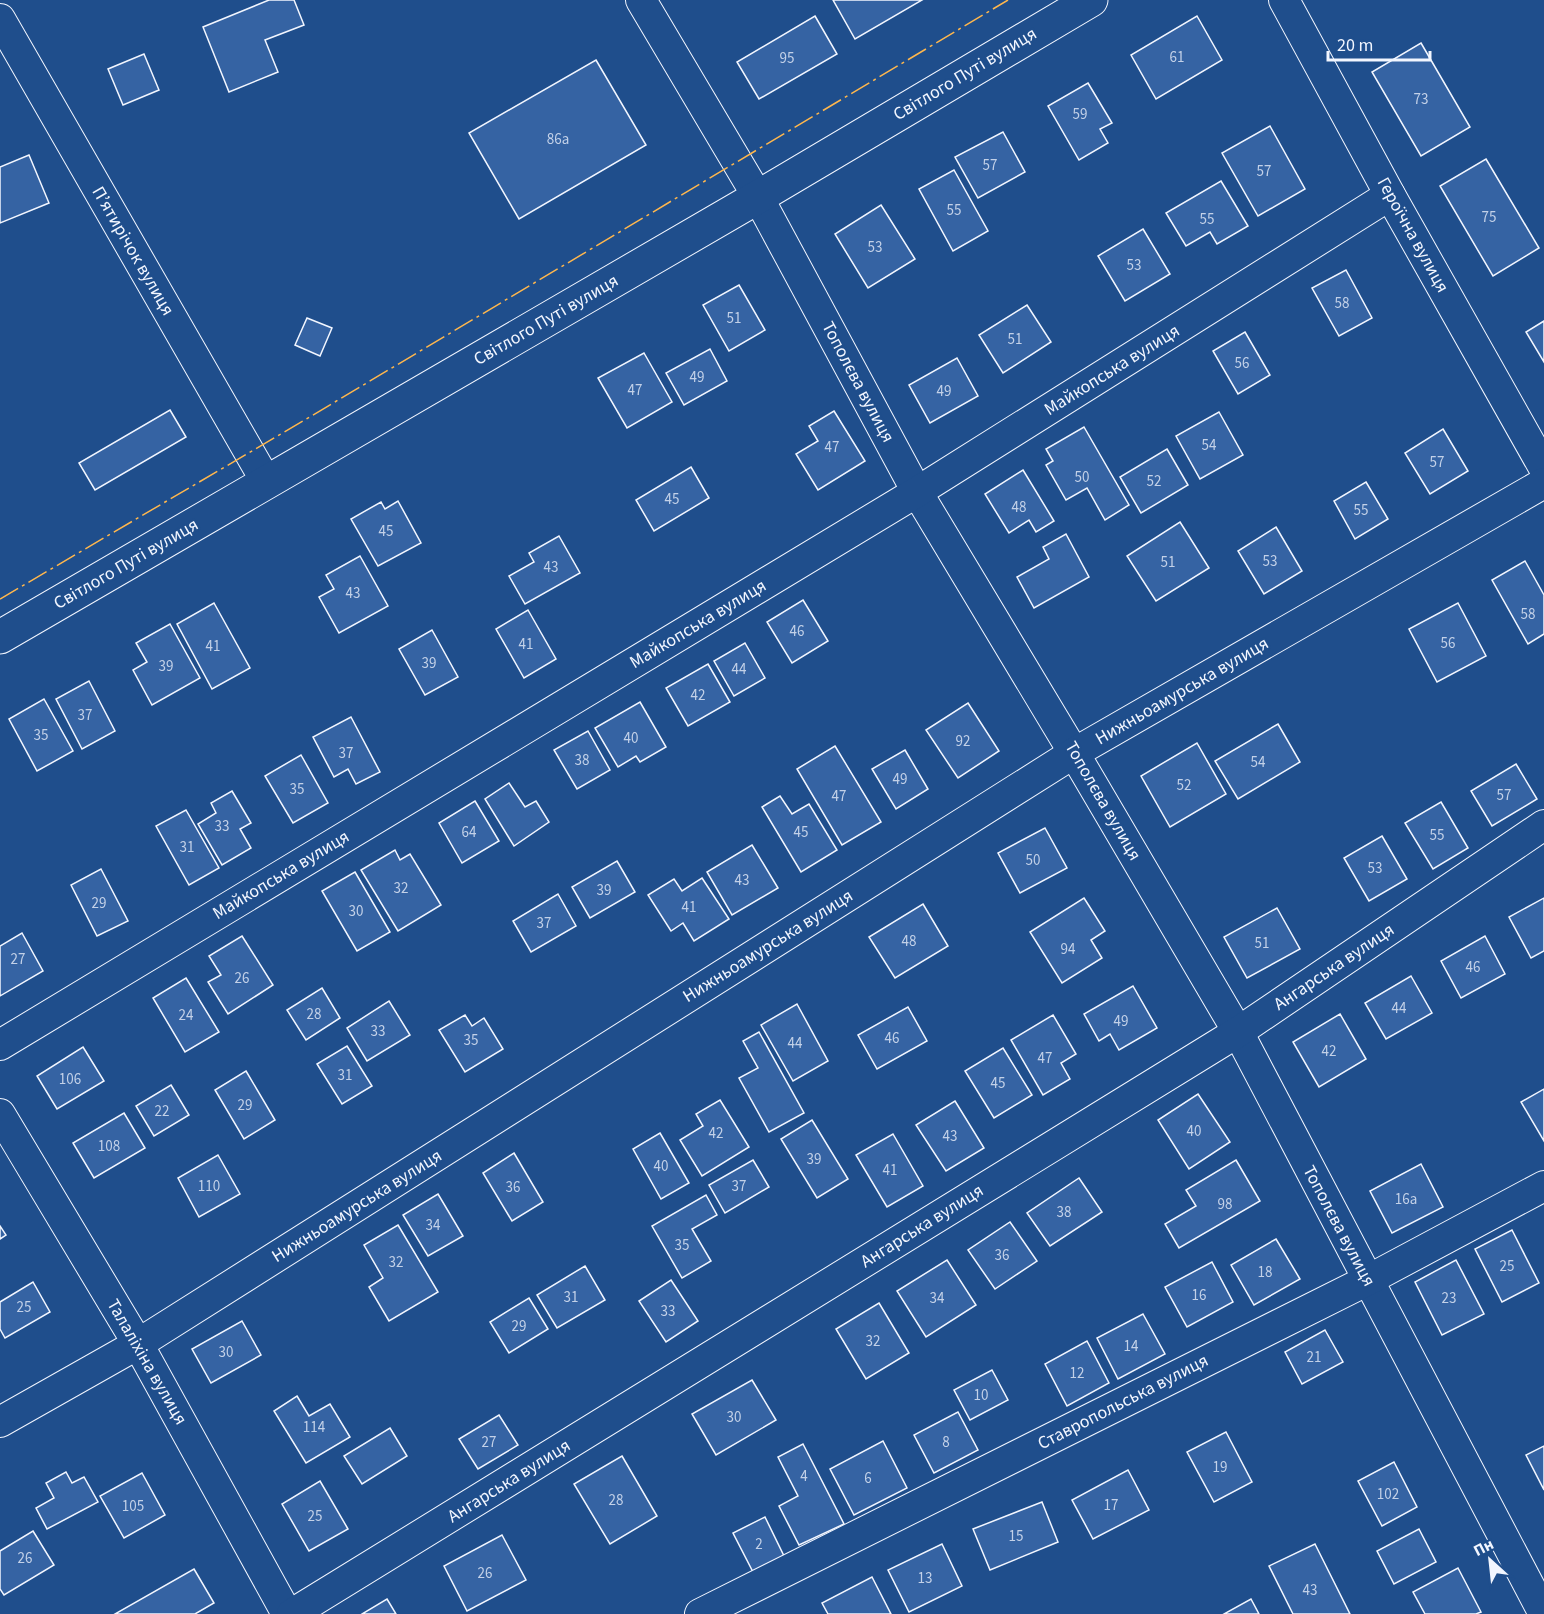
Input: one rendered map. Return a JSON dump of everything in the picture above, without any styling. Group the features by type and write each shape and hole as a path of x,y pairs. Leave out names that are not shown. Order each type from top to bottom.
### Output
{"main road":[{"name":"Світлого Путі вулиця","path":"0,637 758,197 1090,0"}],"street":[{"name":"Тополєва вулиця","path":"641,0 758,197 917,492 1238,1032 1544,1614"},
{"name":"Героїчна вулиця","path":"1284,0 1390,195 1544,468"},
{"name":"П’ятирічок вулиця","path":"0,19 267,483"},
{"name":"Майкопська вулиця","path":"0,1045 917,492 1390,195"},
{"name":"Нижньоамурська вулиця","path":"0,1422 138,1344 1074,753 1544,483"},
{"name":"Ангарська вулиця","path":"292,1614 1238,1032 1544,825"},
{"name":"Талаліхіна вулиця","path":"0,1114 138,1344 287,1614"},
{"name":"Ставропольська вулиця","path":"700,1614 1368,1280 1544,1186"}],"building":[{"path":"269,0 294,0 304,25 265,40 278,72 229,92 203,27"},
{"path":"833,0 922,0 855,39"},
{"path":"815,16 837,54 759,99 737,62"},
{"path":"1197,16 1222,60 1156,99 1131,55"},
{"path":"1421,43 1470,127 1421,156 1372,72"},
{"path":"144,54 159,90 123,105 108,69"},
{"path":"596,60 646,145 519,219 469,133"},
{"path":"1088,83 1112,123 1100,129 1108,143 1079,160 1048,106"},
{"path":"1270,126 1305,189 1258,216 1222,153"},
{"path":"1003,132 1025,172 978,198 955,157"},
{"path":"29,155 49,203 0,223 0,167"},
{"path":"1486,159 1539,248 1493,276 1440,186"},
{"path":"954,170 988,231 953,251 919,189"},
{"path":"1221,181 1248,226 1217,244 1210,232 1186,246 1166,213"},
{"path":"881,205 915,259 868,288 835,234"},
{"path":"1143,229 1170,274 1125,301 1098,256"},
{"path":"1346,270 1372,318 1339,336 1312,288"},
{"path":"739,285 765,330 729,351 703,305"},
{"path":"1027,305 1051,342 1003,373 979,335"},
{"path":"307,318 332,328 320,356 295,345"},
{"path":"1544,321 1544,362 1526,332"},
{"path":"1245,332 1270,375 1238,394 1213,351"},
{"path":"710,349 727,381 684,405 666,373"},
{"path":"644,353 672,402 627,428 598,378"},
{"path":"957,358 978,396 930,423 909,385"},
{"path":"170,410 186,437 95,490 79,463"},
{"path":"834,411 865,461 818,490 796,454 818,441 809,426"},
{"path":"1219,412 1243,455 1200,479 1176,436"},
{"path":"1084,427 1129,505 1105,520 1087,488 1066,500 1046,465 1053,461 1046,449"},
{"path":"1443,429 1468,471 1430,494 1405,453"},
{"path":"1167,449 1188,485 1141,513 1120,477"},
{"path":"691,467 709,498 654,531 636,500"},
{"path":"1023,470 1054,521 1036,532 1029,520 1009,533 985,494"},
{"path":"1366,482 1388,519 1355,539 1334,501"},
{"path":"398,501 421,543 378,566 351,519 381,502 385,509"},
{"path":"1180,522 1209,568 1156,601 1127,556"},
{"path":"1276,527 1302,571 1264,594 1238,551"},
{"path":"1066,534 1089,577 1034,608 1017,577 1049,559 1043,547"},
{"path":"559,536 580,573 525,604 509,576 534,562 529,553"},
{"path":"360,556 388,606 339,633 319,597 334,589 326,575"},
{"path":"1525,561 1544,595 1544,634 1528,644 1492,580"},
{"path":"803,600 828,641 792,663 767,622"},
{"path":"214,603 250,668 212,689 177,624"},
{"path":"1458,603 1486,656 1437,682 1409,629"},
{"path":"528,610 556,659 524,678 496,629"},
{"path":"170,624 200,678 152,705 133,670 147,662 136,643"},
{"path":"432,630 458,677 425,695 399,649"},
{"path":"745,643 765,678 734,696 714,661"},
{"path":"708,664 730,702 688,726 666,688"},
{"path":"89,681 115,731 82,749 56,699"},
{"path":"44,699 73,751 37,771 9,719"},
{"path":"640,702 666,747 640,762 636,756 618,767 595,728"},
{"path":"968,703 999,751 958,778 926,730"},
{"path":"351,717 380,772 356,784 348,769 334,777 313,737"},
{"path":"1278,724 1300,762 1238,799 1215,761"},
{"path":"588,731 610,770 577,789 554,750"},
{"path":"1197,743 1226,794 1170,827 1141,776"},
{"path":"835,746 881,822 842,845 797,769"},
{"path":"905,750 928,789 896,809 872,769"},
{"path":"301,755 328,803 293,823 265,776"},
{"path":"1516,764 1537,799 1492,826 1471,791"},
{"path":"509,783 525,807 536,801 549,822 514,846 485,799"},
{"path":"232,791 251,823 240,829 251,848 222,865 198,824 216,813 211,803"},
{"path":"780,796 792,814 809,804 837,850 801,872 762,807"},
{"path":"475,801 499,841 462,863 439,823"},
{"path":"1441,802 1468,848 1433,869 1405,823"},
{"path":"186,810 219,868 189,885 156,826"},
{"path":"1045,828 1067,868 1020,893 998,853"},
{"path":"1382,836 1407,879 1369,901 1344,858"},
{"path":"752,845 778,888 732,915 707,872"},
{"path":"395,850 400,860 410,854 441,905 398,931 361,870"},
{"path":"617,861 635,892 590,918 572,887"},
{"path":"101,869 128,921 97,936 71,885"},
{"path":"355,872 390,932 357,951 322,891"},
{"path":"702,878 729,919 694,941 683,923 671,931 648,895 674,879 682,891"},
{"path":"558,894 576,926 531,952 513,921"},
{"path":"1084,898 1105,931 1091,940 1102,958 1062,983 1030,932"},
{"path":"1544,898 1544,951 1531,958 1509,917"},
{"path":"923,904 948,946 895,978 869,937"},
{"path":"1277,908 1300,949 1247,978 1224,937"},
{"path":"22,933 43,971 0,996 0,946"},
{"path":"242,936 273,985 228,1014 208,982 221,975 209,956"},
{"path":"1485,936 1505,974 1461,998 1441,961"},
{"path":"1411,976 1432,1013 1386,1039 1365,1003"},
{"path":"186,978 219,1032 185,1052 153,998"},
{"path":"1133,986 1157,1028 1119,1050 1110,1034 1099,1041 1084,1014"},
{"path":"322,988 340,1018 306,1040 287,1010"},
{"path":"389,1001 410,1035 367,1061 347,1028"},
{"path":"797,1004 828,1061 793,1081 761,1025"},
{"path":"908,1007 927,1041 877,1069 858,1035"},
{"path":"1340,1014 1366,1059 1319,1087 1293,1042"},
{"path":"465,1015 472,1026 484,1018 503,1049 465,1072 439,1030"},
{"path":"1053,1015 1076,1054 1061,1063 1070,1079 1043,1095 1011,1040"},
{"path":"759,1032 804,1113 769,1132 739,1078 758,1068 743,1041"},
{"path":"347,1046 372,1086 342,1104 317,1064"},
{"path":"83,1047 104,1081 57,1109 37,1076"},
{"path":"1003,1048 1032,1095 994,1118 965,1071"},
{"path":"246,1071 275,1120 244,1139 215,1090"},
{"path":"171,1085 189,1115 154,1136 136,1106"},
{"path":"1544,1089 1544,1141 1521,1102"},
{"path":"1198,1094 1230,1142 1189,1169 1158,1120"},
{"path":"720,1100 749,1147 702,1176 680,1140 703,1126 696,1114"},
{"path":"955,1101 984,1148 946,1171 916,1125"},
{"path":"124,1113 145,1148 94,1178 73,1143"},
{"path":"812,1120 848,1179 817,1198 781,1139"},
{"path":"660,1133 689,1183 661,1199 633,1149"},
{"path":"893,1134 923,1186 887,1207 856,1155"},
{"path":"514,1153 543,1202 512,1221 483,1173"},
{"path":"218,1155 240,1194 199,1217 178,1178"},
{"path":"753,1160 769,1187 725,1213 709,1185"},
{"path":"1236,1160 1260,1201 1179,1248 1165,1224 1196,1206 1186,1190"},
{"path":"1421,1164 1443,1207 1392,1233 1370,1191"},
{"path":"1079,1178 1102,1212 1050,1246 1027,1213"},
{"path":"438,1194 463,1236 428,1256 403,1215"},
{"path":"706,1195 717,1215 692,1229 711,1261 682,1278 652,1226"},
{"path":"1010,1222 1037,1261 995,1289 968,1250"},
{"path":"398,1225 438,1292 389,1321 369,1287 383,1278 364,1245"},
{"path":"0,1226 6,1235 0,1239"},
{"path":"1512,1230 1539,1283 1502,1302 1475,1249"},
{"path":"1276,1239 1300,1279 1254,1305 1231,1265"},
{"path":"947,1260 976,1305 926,1337 897,1291"},
{"path":"1456,1260 1484,1314 1442,1335 1415,1282"},
{"path":"1212,1262 1233,1302 1187,1327 1165,1287"},
{"path":"585,1266 605,1300 557,1328 537,1295"},
{"path":"671,1280 698,1321 666,1342 639,1301"},
{"path":"33,1282 50,1312 5,1338 0,1329 0,1302"},
{"path":"529,1298 548,1329 509,1353 490,1322"},
{"path":"879,1303 909,1353 866,1379 836,1329"},
{"path":"1143,1314 1165,1354 1118,1379 1097,1338"},
{"path":"242,1321 261,1355 211,1383 192,1349"},
{"path":"1325,1330 1343,1362 1302,1384 1285,1352"},
{"path":"1087,1341 1109,1383 1067,1406 1045,1364"},
{"path":"992,1370 1008,1400 970,1420 954,1390"},
{"path":"752,1380 776,1420 716,1455 692,1414"},
{"path":"297,1396 309,1416 330,1404 350,1437 306,1463 274,1411"},
{"path":"958,1412 978,1450 934,1473 914,1435"},
{"path":"499,1415 518,1445 478,1469 459,1439"},
{"path":"390,1428 407,1456 362,1484 344,1456"},
{"path":"1226,1432 1252,1482 1214,1502 1187,1452"},
{"path":"883,1441 907,1488 854,1515 830,1469"},
{"path":"803,1444 844,1524 799,1545 779,1506 798,1496 778,1457"},
{"path":"1544,1446 1544,1490 1526,1455"},
{"path":"622,1456 657,1516 610,1544 574,1484"},
{"path":"1394,1462 1417,1507 1382,1526 1358,1481"},
{"path":"1128,1470 1149,1510 1093,1539 1072,1500"},
{"path":"66,1472 72,1483 84,1477 98,1502 47,1529 36,1508 54,1498 46,1483"},
{"path":"142,1473 165,1515 124,1538 100,1496"},
{"path":"320,1481 348,1529 309,1551 282,1504"},
{"path":"1042,1502 1058,1542 990,1570 973,1529"},
{"path":"765,1517 784,1556 753,1572 733,1533"},
{"path":"1419,1529 1436,1562 1394,1584 1377,1551"},
{"path":"33,1531 54,1565 4,1595 0,1589 0,1551"},
{"path":"502,1535 526,1580 467,1611 444,1566"},
{"path":"942,1544 962,1586 909,1612 888,1570"},
{"path":"1315,1544 1350,1614 1293,1614 1269,1566"},
{"path":"1458,1568 1481,1612 1476,1614 1425,1614 1413,1592"},
{"path":"194,1569 214,1603 195,1614 115,1614"},
{"path":"872,1577 891,1614 828,1614 822,1603"},
{"path":"387,1599 396,1614 362,1614"},
{"path":"1251,1599 1259,1614 1224,1614"}],"power":[{"path":"0,599 1008,0"}]}
